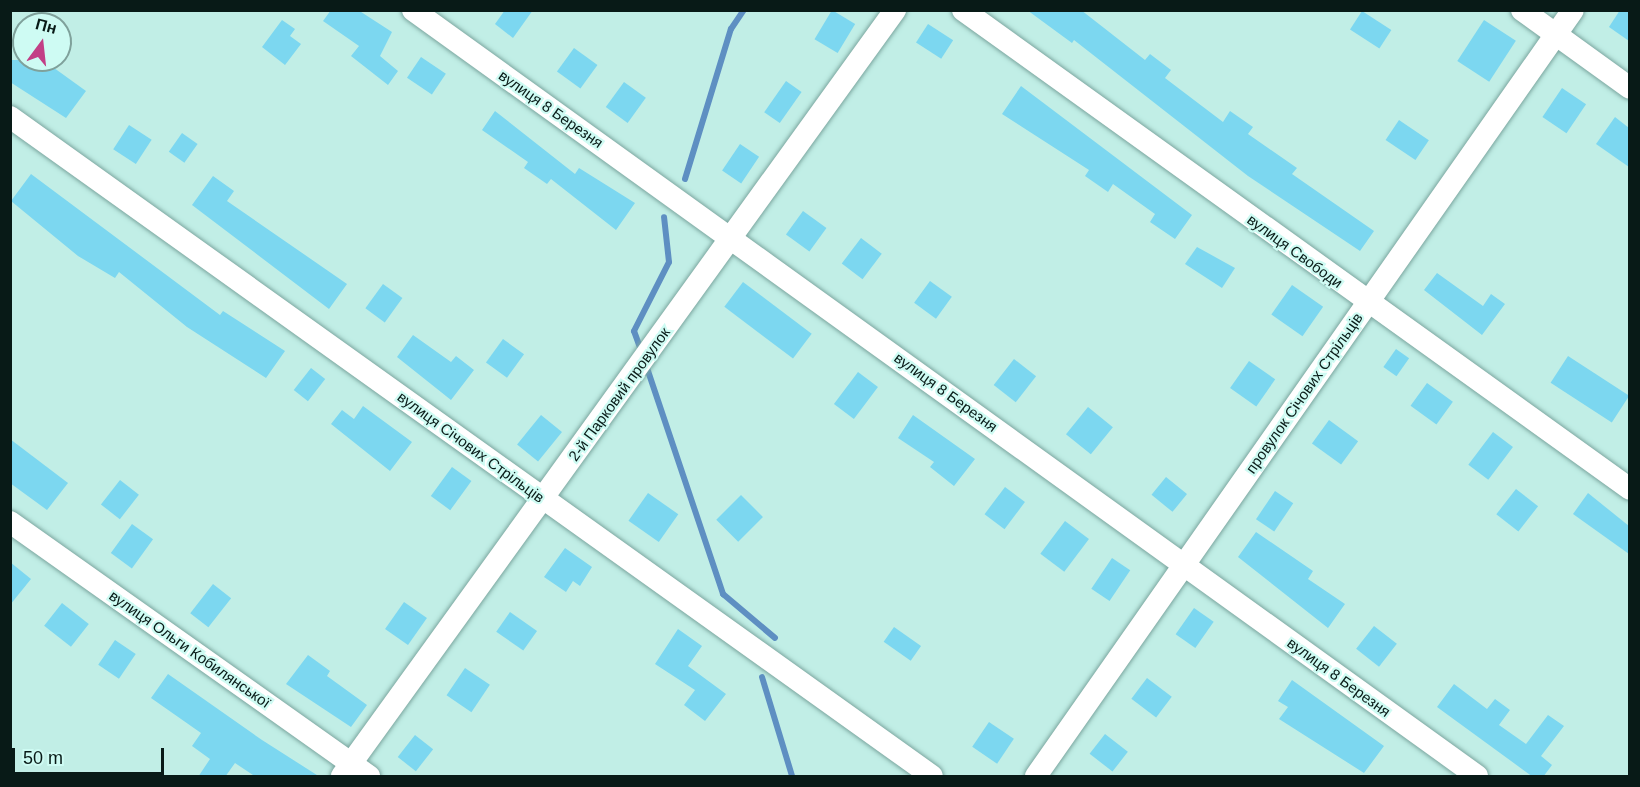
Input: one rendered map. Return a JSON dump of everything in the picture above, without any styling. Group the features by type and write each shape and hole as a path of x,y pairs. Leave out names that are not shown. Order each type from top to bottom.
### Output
{"street":[{"name":"вулиця 8 Березня","path":"412,10 732,237 1477,777"},
{"name":"2-й Парковий провулок","path":"354,772 544,499 895,10"},
{"name":"вулиця Свободи","path":"963,10 1366,303 1629,489"},
{"path":"1522,10 1629,88"},
{"name":"провулок Січових Стрільців","path":"1036,777 1573,10"},
{"name":"вулиця Січових Стрільців","path":"10,117 932,777"},
{"name":"вулиця Ольги Кобилянської","path":"10,522 354,772"}],"building":[{"path":"331,10 358,10 392,32 380,56 398,71 388,85 351,56 359,46 323,21"},
{"path":"505,10 533,10 513,38 495,24"},
{"path":"832,10 855,24 838,53 814,39"},
{"path":"1027,10 1081,10 1145,60 1150,54 1171,70 1165,78 1223,122 1230,111 1253,127 1248,134 1297,168 1292,174 1374,231 1360,251 1248,176 1074,40 1072,43"},
{"path":"1620,10 1629,10 1629,41 1609,27"},
{"path":"1362,11 1391,30 1379,49 1350,29"},
{"path":"282,20 295,29 290,36 301,44 285,65 262,47"},
{"path":"1484,20 1516,41 1489,82 1457,61"},
{"path":"928,24 953,40 941,59 916,42"},
{"path":"574,48 597,65 580,89 557,71"},
{"path":"421,57 446,74 432,95 407,78"},
{"path":"10,60 12,60 12,72 60,72 86,91 66,118 10,82"},
{"path":"786,81 802,92 780,123 764,112"},
{"path":"624,82 646,98 628,123 606,107"},
{"path":"1021,86 1192,215 1175,239 1150,222 1155,214 1113,184 1108,192 1085,176 1089,170 1002,114"},
{"path":"1562,88 1586,104 1566,133 1542,117"},
{"path":"495,111 575,174 579,168 635,203 616,230 551,179 547,184 524,168 528,162 482,130"},
{"path":"1615,117 1629,128 1629,167 1596,144"},
{"path":"1399,120 1429,140 1415,160 1386,140"},
{"path":"129,125 152,140 136,164 113,149"},
{"path":"182,133 198,144 184,163 169,152"},
{"path":"740,144 759,157 741,183 722,171"},
{"path":"31,174 220,315 223,311 285,351 266,378 187,327 119,272 115,278 78,256 11,201"},
{"path":"213,176 234,191 227,201 347,284 329,309 192,205"},
{"path":"803,211 826,228 809,252 786,234"},
{"path":"861,238 882,254 863,279 842,264"},
{"path":"1197,247 1235,268 1222,288 1185,264"},
{"path":"1437,273 1483,306 1491,294 1505,304 1482,335 1424,290"},
{"path":"930,281 952,297 936,319 914,303"},
{"path":"743,282 812,334 793,359 724,307"},
{"path":"383,284 402,298 385,322 365,308"},
{"path":"1292,285 1323,307 1302,336 1271,314"},
{"path":"413,335 451,362 456,356 474,370 451,400 397,357"},
{"path":"503,339 524,354 507,378 486,362"},
{"path":"1396,349 1409,358 1396,376 1383,367"},
{"path":"1568,356 1629,396 1612,423 1551,383"},
{"path":"1014,359 1036,376 1016,402 994,385"},
{"path":"1249,361 1275,379 1256,406 1230,388"},
{"path":"311,368 325,379 308,401 294,390"},
{"path":"858,372 878,387 854,419 834,404"},
{"path":"1427,383 1453,402 1436,424 1411,406"},
{"path":"363,406 412,442 390,471 331,424 342,410 354,419"},
{"path":"1088,407 1113,427 1091,454 1066,434"},
{"path":"541,415 562,432 538,462 517,445"},
{"path":"913,415 975,459 954,486 930,467 934,462 898,438"},
{"path":"1329,420 1358,441 1341,465 1312,443"},
{"path":"1493,432 1513,447 1488,480 1468,465"},
{"path":"10,439 68,483 47,510 10,483"},
{"path":"452,467 471,481 450,510 431,496"},
{"path":"1166,477 1187,494 1173,512 1152,495"},
{"path":"120,480 139,495 120,519 101,504"},
{"path":"1005,487 1025,502 1005,529 985,514"},
{"path":"1516,489 1538,506 1518,531 1496,514"},
{"path":"1275,491 1293,503 1274,531 1256,519"},
{"path":"648,493 678,514 659,542 628,521"},
{"path":"1588,493 1629,526 1629,554 1573,514"},
{"path":"741,495 763,517 738,542 716,520"},
{"path":"1065,521 1089,539 1064,572 1040,554"},
{"path":"132,524 153,539 132,568 111,553"},
{"path":"1256,532 1313,571 1308,579 1345,604 1328,628 1238,557"},
{"path":"565,548 592,567 580,586 573,581 566,592 544,577"},
{"path":"1112,558 1130,570 1110,601 1091,589"},
{"path":"10,562 31,579 10,605"},
{"path":"213,584 231,598 208,627 190,613"},
{"path":"404,602 427,618 408,645 385,629"},
{"path":"62,603 89,624 71,647 44,626"},
{"path":"1194,608 1214,622 1195,648 1176,634"},
{"path":"510,612 537,631 523,651 496,632"},
{"path":"1374,626 1397,644 1379,667 1356,649"},
{"path":"894,627 921,646 911,661 884,642"},
{"path":"678,629 702,646 688,666 726,694 705,721 684,705 695,690 655,664"},
{"path":"115,640 136,654 119,679 98,665"},
{"path":"308,655 330,671 327,676 367,705 351,727 286,684"},
{"path":"465,668 490,685 471,712 447,695"},
{"path":"168,674 262,740 320,777 256,777 235,763 225,777 198,777 210,759 192,746 201,733 151,698"},
{"path":"1147,678 1172,697 1156,717 1131,699"},
{"path":"1292,680 1384,746 1364,773 1279,719 1288,707 1278,701"},
{"path":"1454,684 1487,709 1495,699 1510,710 1499,725 1526,744 1548,715 1564,726 1541,756 1552,765 1543,777 1533,777 1437,707"},
{"path":"989,722 1014,739 997,764 972,747"},
{"path":"1105,734 1128,752 1112,772 1090,754"},
{"path":"415,735 433,749 416,771 398,757"}],"waterway":[{"path":"685,179 731,29 744,10"},
{"path":"642,353 634,331 669,262 664,217"},
{"path":"646,365 723,594 775,638"},
{"path":"762,677 792,776"}]}
